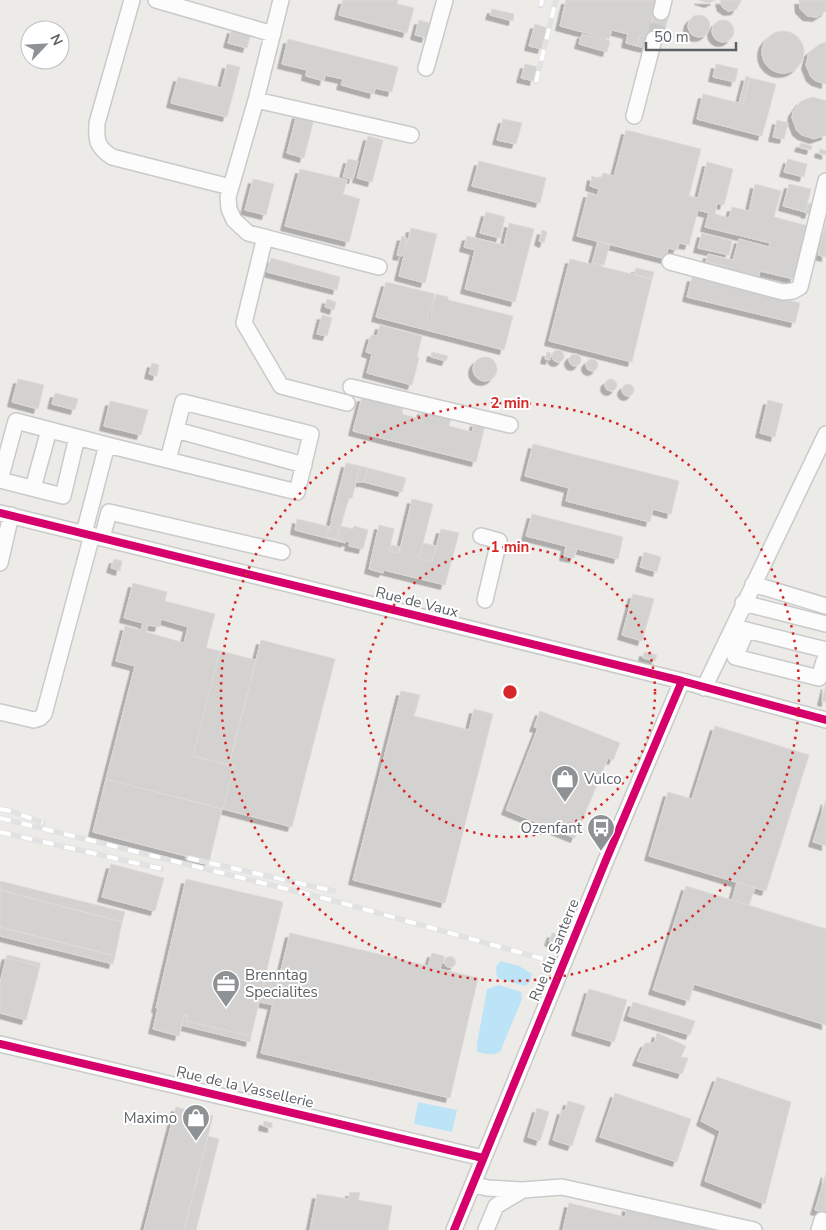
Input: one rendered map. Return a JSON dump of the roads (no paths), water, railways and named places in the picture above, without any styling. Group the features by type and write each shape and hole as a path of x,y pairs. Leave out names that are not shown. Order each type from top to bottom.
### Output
{"street":[{"path":"132,0 97,123 96,138 102,151 112,157 230,187"},
{"path":"156,0 273,34"},
{"path":"281,0 256,100 230,187 228,197 229,209 234,220 248,233 379,267"},
{"path":"426,68 445,0"},
{"path":"634,116 654,39"},
{"path":"256,100 411,135"},
{"path":"670,262 783,292 793,291 800,287 826,181"},
{"path":"265,237 244,323 281,386 347,403"},
{"path":"351,387 510,425"},
{"path":"77,437 63,496 0,480 16,421 49,430 77,437 107,445 297,492 311,434 183,402 168,460"},
{"path":"33,488 49,430"},
{"path":"176,430 304,465"},
{"path":"740,628 825,656 819,678 735,657 744,603 826,434"},
{"path":"0,712 34,720 44,714 93,535 107,445"},
{"path":"93,535 108,512 282,552"},
{"path":"0,563 6,514"},
{"name":"Rue de Vaux","path":"6,514 682,682 826,720"},
{"path":"481,536 499,541 485,600"},
{"path":"753,584 826,606"},
{"path":"744,603 826,624"},
{"path":"704,688 740,628"},
{"name":"Rue du Santerre","path":"454,1230 602,869 682,682"},
{"name":"Rue de la Vassellerie","path":"0,1044 483,1158"},
{"path":"473,1184 487,1188 523,1190 562,1186 754,1230"},
{"path":"486,1230 496,1206 523,1190"},
{"path":"819,1230 822,1220 826,1221"}],"water":[{"path":"500,961 519,966 532,974 530,982 525,986 497,978 496,967"},
{"path":"499,985 521,992 522,999 500,1052 486,1054 477,1052 487,989"},
{"path":"418,1102 457,1110 452,1132 414,1124"}],"tunnel":[{"path":"654,39 661,12"}],"railway":[{"path":"541,6 542,0"},
{"path":"536,82 556,0"},
{"path":"0,809 11,811 43,823"},
{"path":"0,818 331,900 551,961"},
{"path":"0,832 162,869"},
{"path":"188,858 334,891"}],"place":[{"name":"Vulco","path":"565,803"},
{"name":"Ozenfant","path":"601,852"},
{"name":"Brenntag Specialites","path":"226,1008"},
{"name":"Maximo","path":"196,1142"}]}
